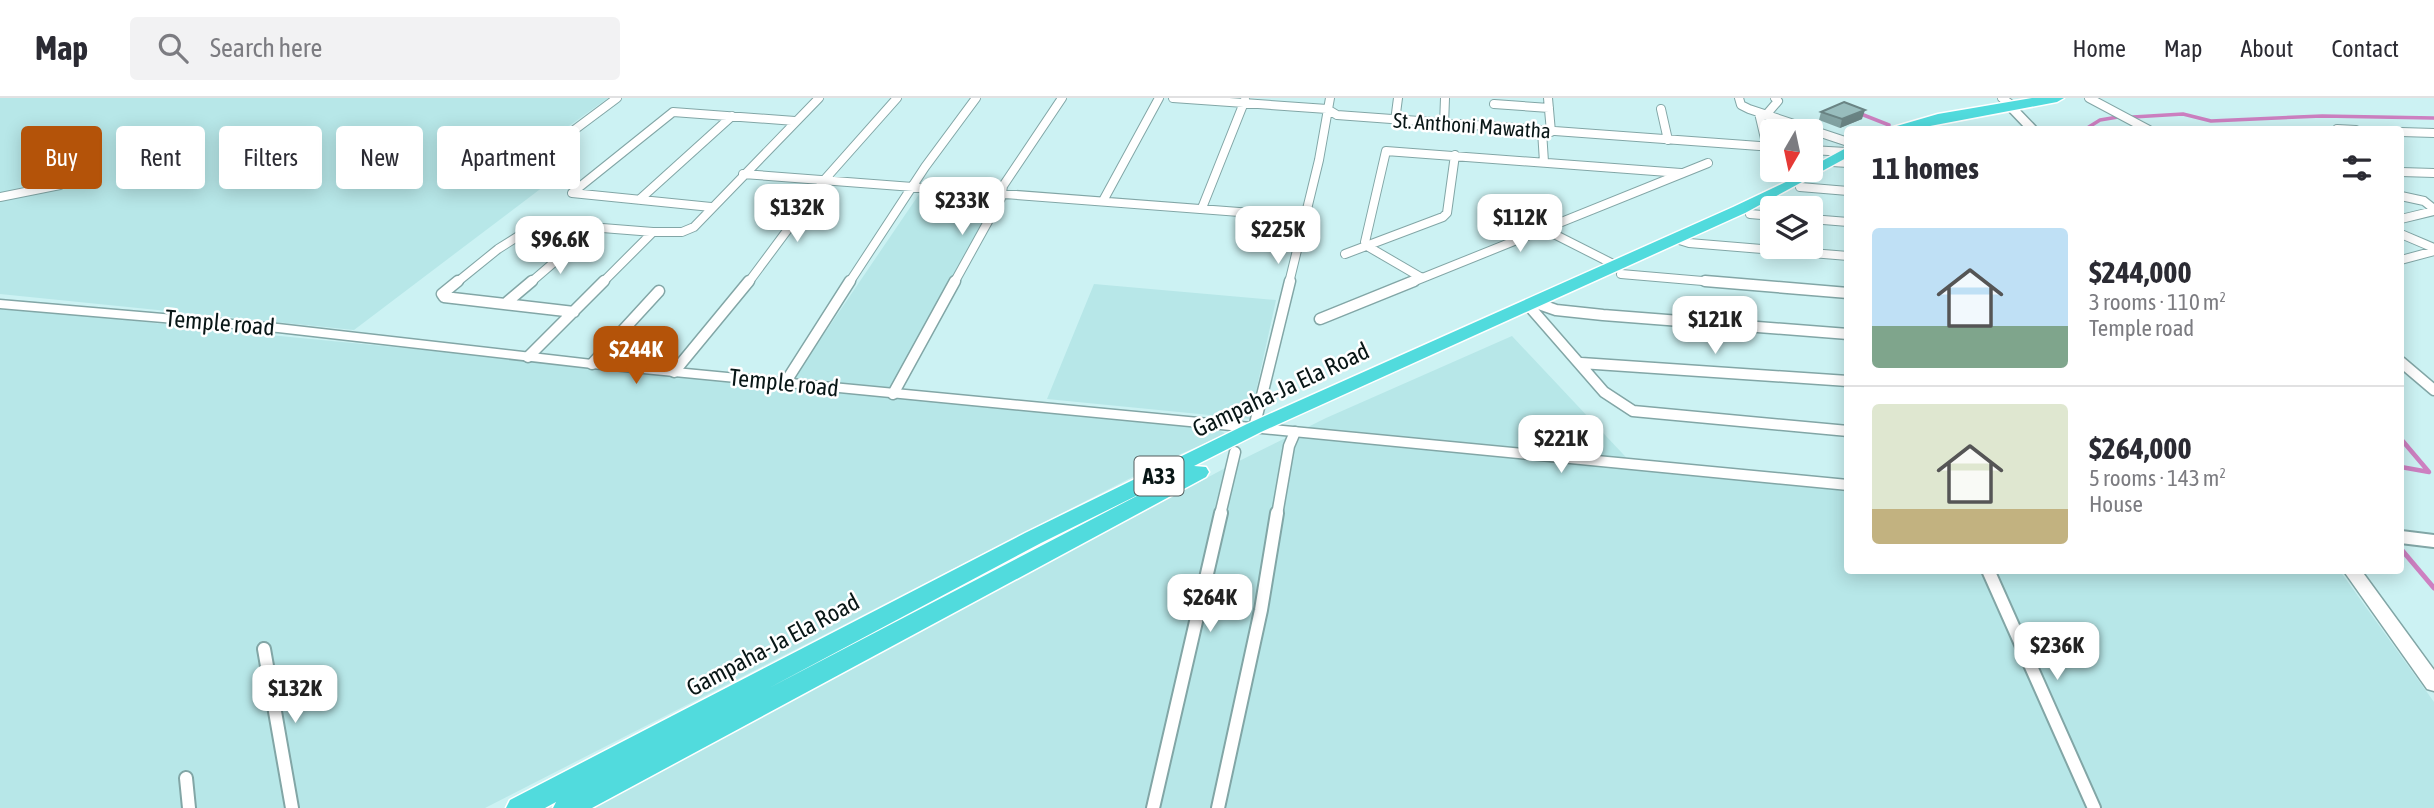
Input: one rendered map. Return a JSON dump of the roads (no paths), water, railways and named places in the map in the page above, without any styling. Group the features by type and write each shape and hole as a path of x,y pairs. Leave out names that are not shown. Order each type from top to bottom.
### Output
{"highway":[{"path":"1903,126 2008,104 2057,98"},
{"name":"Gampaha-Ja Ela Road","path":"1824,168 1844,154"},
{"name":"Gampaha-Ja Ela Road","path":"520,808 1032,538 1254,428 1537,307 1682,241 1802,182"},
{"name":"Gampaha-Ja Ela Road","path":"1682,241 1750,214 1803,182"},
{"name":"Gampaha-Ja Ela Road","path":"567,808 1234,452 1286,431 1537,307"}],"street":[{"path":"580,126 617,98"},
{"path":"574,312 459,300 444,297 442,294 534,224 653,232 688,231 819,98"},
{"path":"674,372 763,264 823,182 897,98"},
{"path":"785,383 865,263 908,188 976,98"},
{"path":"893,394 1001,198 1001,192 1062,98"},
{"path":"1104,200 1159,98"},
{"name":"St. Anthoni Mawatha","path":"1173,98 1327,109 1337,115 1395,121 1760,146"},
{"path":"1254,428 1305,217 1330,98"},
{"path":"1395,121 1398,98"},
{"path":"1444,125 1445,98"},
{"path":"1544,162 1548,98"},
{"path":"1739,98 1741,104 1844,154"},
{"path":"1763,114 1778,101 1775,98"},
{"path":"2089,98 2142,126"},
{"path":"1202,208 1244,101"},
{"path":"1494,104 1549,108"},
{"path":"2008,104 2030,126"},
{"path":"1661,109 1668,140"},
{"path":"711,207 572,193 671,113 794,121"},
{"path":"1763,114 1764,119"},
{"path":"639,200 732,116"},
{"path":"2404,132 2434,133"},
{"path":"1422,278 1367,246 1365,242 1384,153 1391,150 1681,173"},
{"path":"1824,152 1844,154"},
{"path":"1345,254 1443,217 1447,213 1455,155"},
{"path":"1320,319 1708,163"},
{"path":"2404,172 2434,173"},
{"path":"743,174 1305,217"},
{"path":"1814,182 1844,190"},
{"path":"0,197 40,189"},
{"path":"2404,197 2434,202"},
{"path":"2424,201 2434,210"},
{"path":"2404,218 2434,210"},
{"path":"1750,214 1760,215"},
{"path":"1823,220 1844,222"},
{"path":"506,303 595,227"},
{"path":"1544,229 1619,270 1844,293"},
{"path":"528,356 653,232"},
{"path":"2404,235 2434,250"},
{"path":"1682,241 1844,256"},
{"path":"2404,260 2434,250"},
{"path":"593,364 659,291"},
{"name":"Temple road","path":"0,304 278,328 593,364 1844,485"},
{"path":"1537,307 1844,334"},
{"path":"1537,307 1604,392 1633,411 1844,431"},
{"path":"1581,363 1844,381"},
{"path":"2404,365 2434,390"},
{"path":"1218,808 1261,610 1289,446 1286,431"},
{"path":"1153,808 1234,452"},
{"path":"2404,537 2434,541"},
{"path":"1990,574 2094,808"},
{"path":"2354,574 2434,684"},
{"path":"264,649 292,808"},
{"path":"186,778 189,808"}],"waterway":[{"path":"1861,114 1889,125"},
{"path":"2133,117 2183,114 2211,121 2322,116 2434,118"},
{"path":"2090,126 2100,120 2118,117"},
{"path":"2404,443 2429,472 2404,468"},
{"path":"2404,553 2434,588"}]}
